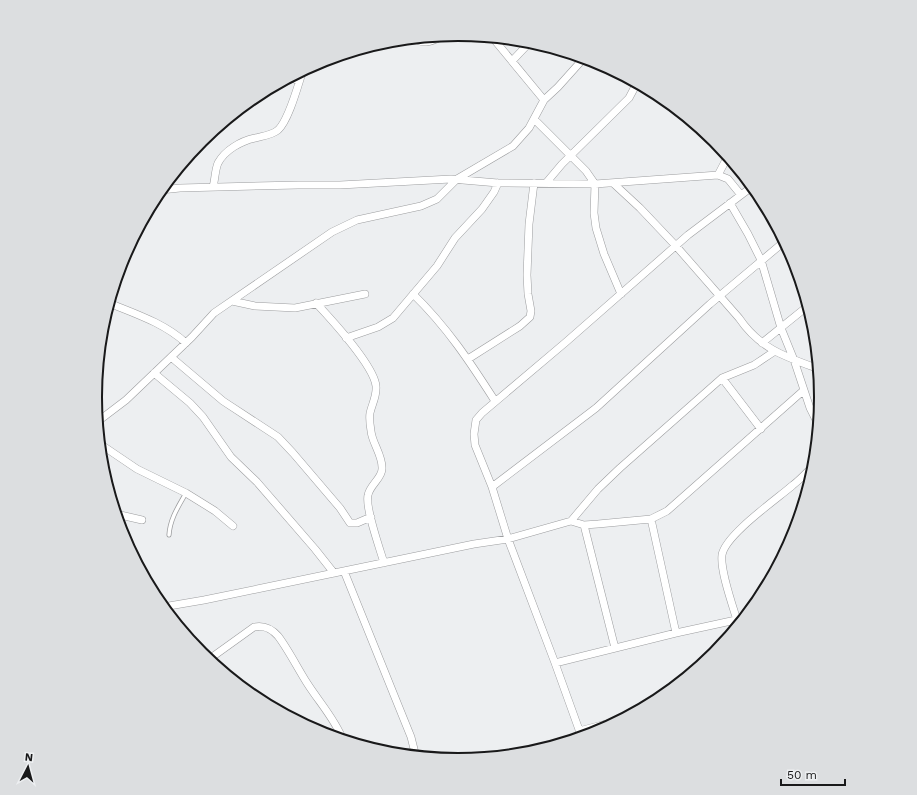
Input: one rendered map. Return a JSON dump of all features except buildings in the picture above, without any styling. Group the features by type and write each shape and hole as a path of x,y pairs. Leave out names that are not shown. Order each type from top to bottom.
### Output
{"street":[{"path":"497,43 544,100"},
{"path":"512,61 525,47"},
{"path":"103,418 126,400 186,343 214,313 332,232 357,220 421,206 437,199 457,178 514,146 529,128 544,100 580,63"},
{"path":"213,187 218,164 230,150 247,141 274,132 281,127 300,78"},
{"path":"546,183 570,156 629,98 635,88"},
{"path":"534,119 586,171 595,184 594,213 596,228 604,254 621,294"},
{"path":"718,175 726,161"},
{"path":"169,190 298,185 340,186 457,178 498,183 595,184 718,175 728,179 741,195"},
{"path":"346,338 378,327 393,318 437,266 455,238 482,209 494,192 498,183"},
{"path":"468,358 520,326 530,317 531,311 527,275 529,224 534,183"},
{"path":"612,183 640,208 676,246 747,329 762,343 794,360 813,367"},
{"path":"579,733 555,662 508,539 492,487 475,445 474,434 476,420 688,235 748,190"},
{"path":"730,203 761,260 781,328 814,416"},
{"path":"492,487 596,408 654,354 780,245"},
{"path":"232,301 255,306 295,308 365,294"},
{"path":"413,294 441,323 468,358 496,401"},
{"path":"316,303 346,338 374,376 376,395 369,421 371,435 379,455 382,468 380,475 372,485 368,496 371,517 384,563"},
{"path":"114,305 157,323 186,343"},
{"path":"762,343 804,309"},
{"path":"571,522 598,489 722,378 754,365 775,351"},
{"path":"171,356 223,401 278,437 330,497 350,523 357,523 371,517"},
{"path":"154,373 190,403 203,417 232,457 257,482 334,573"},
{"path":"722,378 760,428"},
{"path":"169,606 474,544 508,539 571,522 584,525 651,519 668,511 804,390"},
{"path":"106,448 137,469 186,493 215,511 233,526"},
{"path":"555,662 676,632 737,620 722,560 724,548 743,526 795,484 807,472"},
{"path":"122,515 142,520"},
{"path":"651,519 676,632"},
{"path":"584,525 615,648"},
{"path":"344,571 411,737 415,751"},
{"path":"213,657 254,628 261,626 268,628 278,636 339,733"}],"lane":[{"path":"170,534 172,517 186,493"}]}
